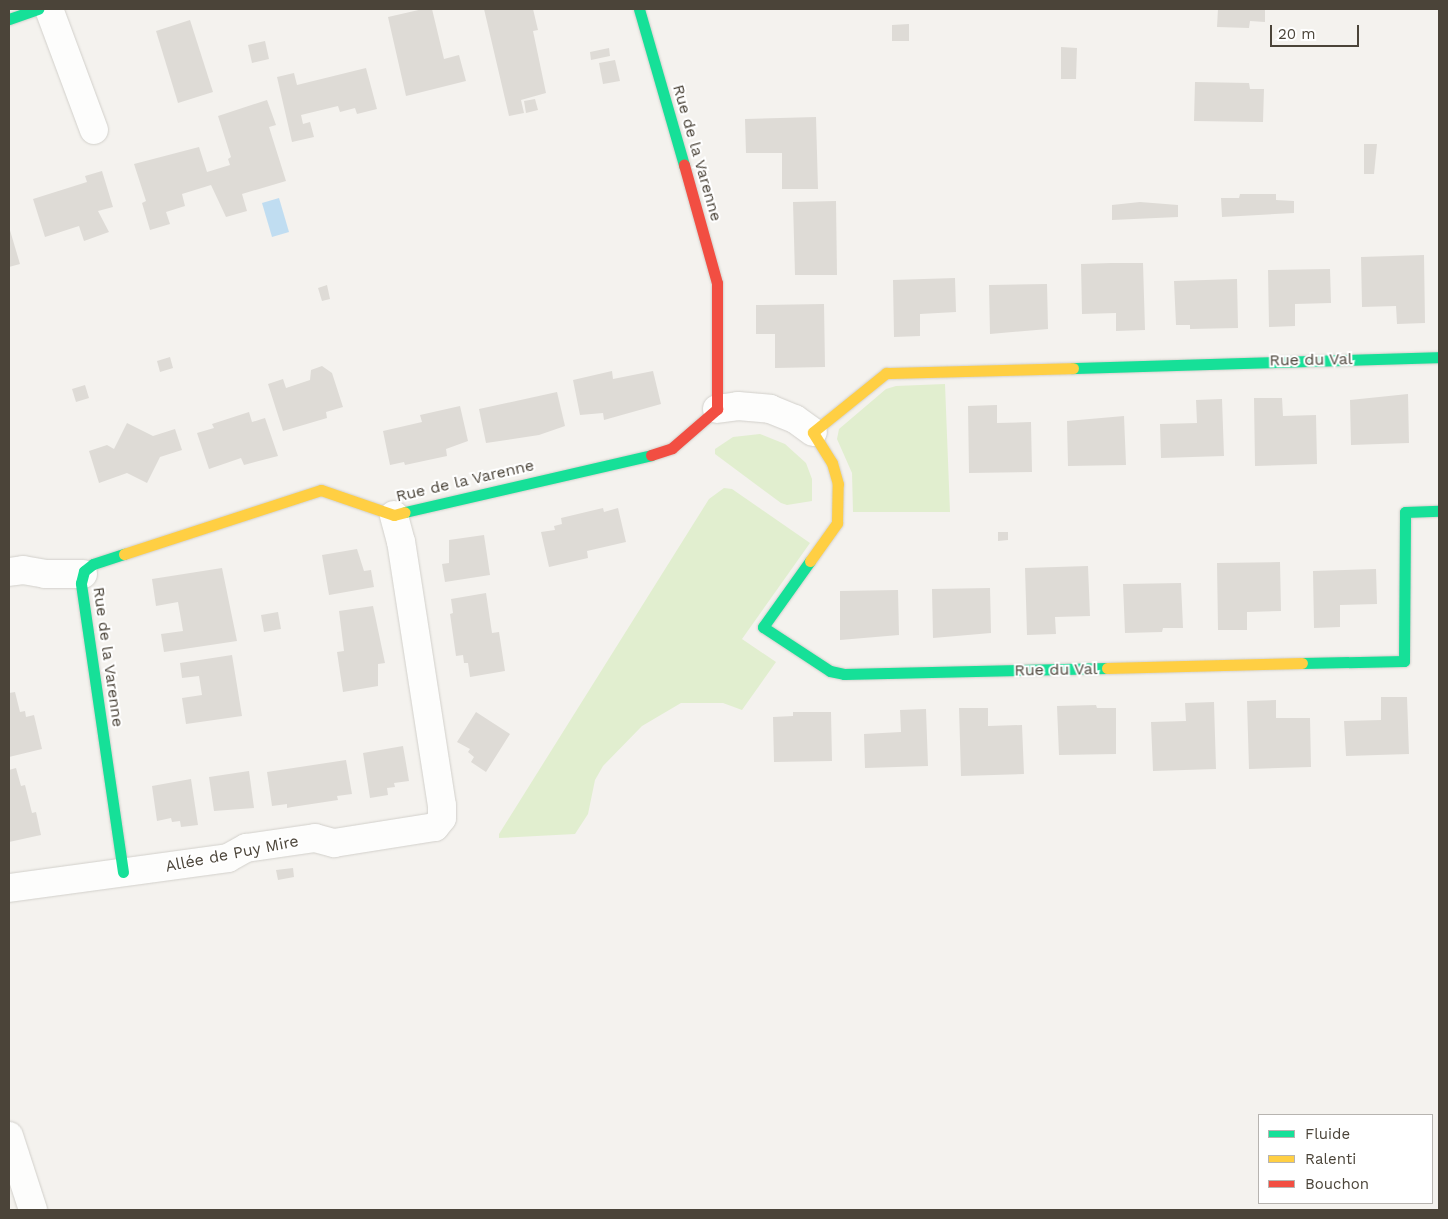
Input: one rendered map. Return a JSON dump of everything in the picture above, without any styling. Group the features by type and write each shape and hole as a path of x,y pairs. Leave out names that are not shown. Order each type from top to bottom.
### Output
{"street":[{"path":"9,18 38,9"},
{"path":"50,9 94,130"},
{"name":"Rue de la Varenne","path":"123,872 80,583 83,574 93,564 321,490 394,515 656,454 672,448 717,409 717,283 639,9"},
{"name":"Rue du Val","path":"813,432 874,381 896,371 1439,357"},
{"name":"Rue du Val","path":"717,409 738,406 770,409 794,418 813,432 824,447 836,477 837,522 763,627 830,671 844,674 1404,661 1405,512 1439,511"},
{"name":"Allée de Puy Mire","path":"9,888 228,858 256,847 315,838 334,844 435,827 442,818 442,806 401,542 394,515"},
{"path":"9,572 23,570 45,574 83,574"},
{"path":"9,1136 33,1210"}],"green space":[{"path":"945,384 950,512 853,512 852,473 837,439 839,429 886,389 896,386"},
{"path":"760,434 785,444 806,463 812,479 812,501 787,505 781,503 715,454 715,449 733,437"},
{"path":"724,488 732,489 810,543 742,639 776,662 742,710 723,703 681,703 642,726 603,766 595,780 588,814 575,834 499,838 499,834 709,499"}],"water":[{"path":"279,198 289,232 272,237 262,203"}],"building":[{"path":"423,9 432,9 444,59 459,55 466,81 406,96 388,17"},
{"path":"484,9 533,9 538,30 533,31 546,93 521,100 524,113 509,116"},
{"path":"1218,9 1265,9 1265,22 1250,21 1249,28 1217,27"},
{"path":"190,20 213,92 178,103 156,31"},
{"path":"909,24 909,41 892,41 892,25"},
{"path":"265,41 269,59 252,63 248,45"},
{"path":"1061,47 1077,48 1076,79 1061,79"},
{"path":"609,48 610,56 591,60 590,52"},
{"path":"615,60 620,81 603,84 599,63"},
{"path":"366,68 377,109 357,114 355,108 340,112 338,106 301,115 303,124 310,122 314,137 292,142 277,77 294,73 297,85"},
{"path":"1195,82 1249,83 1250,89 1264,89 1263,122 1194,121"},
{"path":"535,99 538,110 526,113 524,101"},
{"path":"267,100 276,125 269,127 286,181 242,194 247,211 226,217 211,185 182,194 185,206 166,212 170,224 150,230 142,203 146,201 134,164 199,147 207,172 230,165 228,159 231,157 218,116"},
{"path":"816,117 818,189 782,189 782,153 746,153 745,119"},
{"path":"1364,144 1377,144 1374,174 1364,174"},
{"path":"102,171 113,207 98,211 109,232 84,241 79,226 45,237 33,199 87,182 85,176"},
{"path":"1240,194 1276,194 1276,200 1294,201 1294,213 1222,217 1221,198 1239,198"},
{"path":"836,201 837,275 795,275 793,202"},
{"path":"1140,202 1178,205 1178,217 1112,220 1112,205"},
{"path":"9,227 20,264 9,267"},
{"path":"1424,255 1425,323 1397,324 1396,306 1362,307 1361,257"},
{"path":"1143,263 1145,330 1116,331 1116,313 1082,314 1081,264"},
{"path":"1330,269 1331,303 1295,304 1295,326 1269,327 1268,270"},
{"path":"955,278 956,312 920,314 920,336 894,337 893,280"},
{"path":"1237,279 1238,328 1190,329 1190,325 1176,325 1174,281"},
{"path":"1047,284 1048,329 990,334 989,285"},
{"path":"327,285 330,299 322,301 318,288"},
{"path":"824,304 825,367 775,368 775,334 756,334 756,305"},
{"path":"170,357 173,368 160,372 157,361"},
{"path":"322,366 332,373 343,407 326,412 327,418 283,431 268,384 283,379 286,388 310,380 311,370"},
{"path":"612,371 613,379 653,371 661,404 604,420 603,413 580,415 573,380"},
{"path":"85,385 89,398 76,402 72,389"},
{"path":"557,392 565,426 539,435 486,443 479,409"},
{"path":"1408,394 1409,443 1351,445 1350,400"},
{"path":"1254,398 1282,398 1283,416 1316,415 1317,464 1255,466"},
{"path":"1222,399 1224,456 1161,458 1160,424 1197,423 1196,400"},
{"path":"997,405 997,423 1031,422 1032,472 969,473 968,406"},
{"path":"460,406 468,441 446,449 447,456 405,465 404,462 390,465 383,431 422,422 420,415"},
{"path":"249,412 252,422 265,418 278,456 244,465 241,458 209,469 197,433 214,428 212,424"},
{"path":"1124,416 1126,465 1068,466 1067,421"},
{"path":"127,423 153,436 175,429 182,450 160,457 147,483 127,473 99,483 89,451 107,445 114,449"},
{"path":"603,508 604,512 618,508 626,542 587,551 588,558 549,567 541,532 555,530 554,526 562,524 561,518"},
{"path":"998,532 1008,532 1008,540 998,541"},
{"path":"484,535 490,575 445,582 442,564 449,563 449,540"},
{"path":"357,549 364,571 371,570 374,587 329,595 322,555"},
{"path":"1280,562 1281,611 1247,612 1247,630 1218,630 1217,563"},
{"path":"1088,566 1090,616 1055,617 1056,634 1027,635 1025,568"},
{"path":"222,568 237,641 164,652 161,634 183,631 178,602 156,606 152,579"},
{"path":"1376,569 1377,604 1340,605 1340,627 1314,628 1313,571"},
{"path":"1181,583 1183,628 1163,628 1162,632 1125,633 1123,584"},
{"path":"990,588 991,633 933,638 932,589"},
{"path":"898,590 899,635 840,640 840,591"},
{"path":"486,593 492,633 499,632 505,671 470,677 468,663 464,663 463,655 456,656 450,614 453,613 451,599"},
{"path":"373,606 385,663 378,664 378,686 343,692 337,652 344,651 339,611"},
{"path":"278,612 281,629 264,632 261,615"},
{"path":"232,655 242,716 186,724 182,698 202,695 199,676 182,678 180,663"},
{"path":"15,692 20,712 25,711 26,717 34,715 42,749 9,757 9,693"},
{"path":"1381,697 1407,697 1409,754 1346,756 1344,721 1381,720"},
{"path":"1276,700 1276,718 1310,718 1311,767 1249,769 1247,701"},
{"path":"1214,702 1216,769 1153,771 1151,722 1186,721 1185,703"},
{"path":"1096,705 1097,708 1116,708 1116,754 1059,755 1057,706"},
{"path":"959,708 988,708 988,726 1022,725 1024,774 961,776"},
{"path":"926,709 928,766 865,768 864,734 901,732 900,710"},
{"path":"476,712 510,734 486,772 471,762 474,757 468,752 470,749 457,742"},
{"path":"793,712 831,712 832,761 774,762 773,717 793,716"},
{"path":"403,746 409,781 394,783 395,787 387,788 388,795 370,798 363,753"},
{"path":"346,760 352,794 337,796 338,800 287,808 287,804 272,806 267,772"},
{"path":"16,768 21,786 25,785 32,813 36,812 41,835 9,842 9,770"},
{"path":"249,771 254,808 214,811 209,777"},
{"path":"191,779 198,825 181,827 180,821 172,822 171,818 157,821 152,786"},
{"path":"293,868 294,877 278,880 276,870"}],"traffic: fast":[{"path":"9,19 38,9"},
{"path":"639,9 684,165"},
{"path":"1073,368 1439,357"},
{"path":"405,512 651,455"},
{"path":"1302,663 1404,661 1405,512 1439,511"},
{"path":"123,872 81,583 84,571 93,564 124,554"},
{"path":"810,561 763,627 830,671 844,674 1107,668"}],"traffic: slow":[{"path":"810,561 837,523 838,484 832,463 813,432 886,373 1073,368"},
{"path":"124,554 321,490 394,515 405,512"},
{"path":"1107,668 1302,663"}],"traffic: jam":[{"path":"651,455 672,448 717,409 717,283 684,165"}]}
